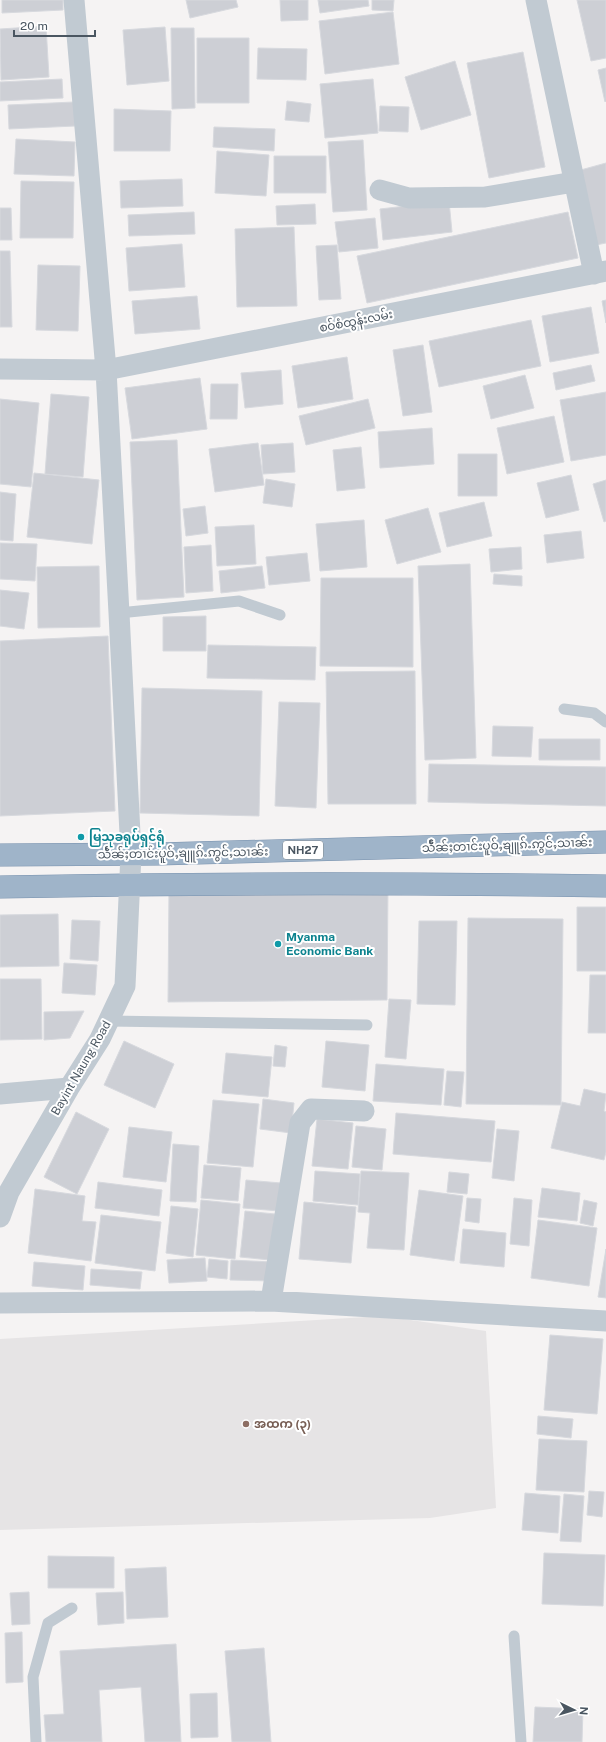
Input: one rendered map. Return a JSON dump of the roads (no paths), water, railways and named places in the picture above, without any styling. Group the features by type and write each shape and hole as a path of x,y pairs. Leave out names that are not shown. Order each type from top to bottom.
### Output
{"highway":[{"name":"သဵႅၼ်ႈတၢင်းပူဝ်ႇၶျူၵ်ႉဢွင်ႇသၢၼ်း","path":"0,855 131,854 606,842"},
{"path":"0,888 129,885 438,884 606,886"}],"street":[{"name":"Bayint Naung Road","path":"0,1217 9,1192 68,1088 100,1039 125,986 131,854 119,613 106,370 74,0"},
{"path":"536,0 574,182 600,273"},
{"path":"380,190 409,198 484,198 574,182"},
{"name":"စဝ်စံထွန်းလမ်း","path":"0,369 106,370 600,273"},
{"path":"0,1094 68,1088"},
{"path":"271,1301 300,1123 311,1109 364,1110"},
{"path":"0,1304 271,1301 606,1321"}],"lane":[{"path":"119,613 239,601 280,615"},
{"path":"564,709 594,713 606,722"},
{"path":"109,1021 367,1025"},
{"path":"36,1742 33,1677 48,1624 72,1608"},
{"path":"514,1636 521,1742"}],"place":[{"name":"မြသုခရုပ်ရှင်ရုံ","path":"81,837"},
{"name":"Myanma Economic Bank","path":"278,944"},
{"name":"အထက (၃)","path":"246,1424"}]}
